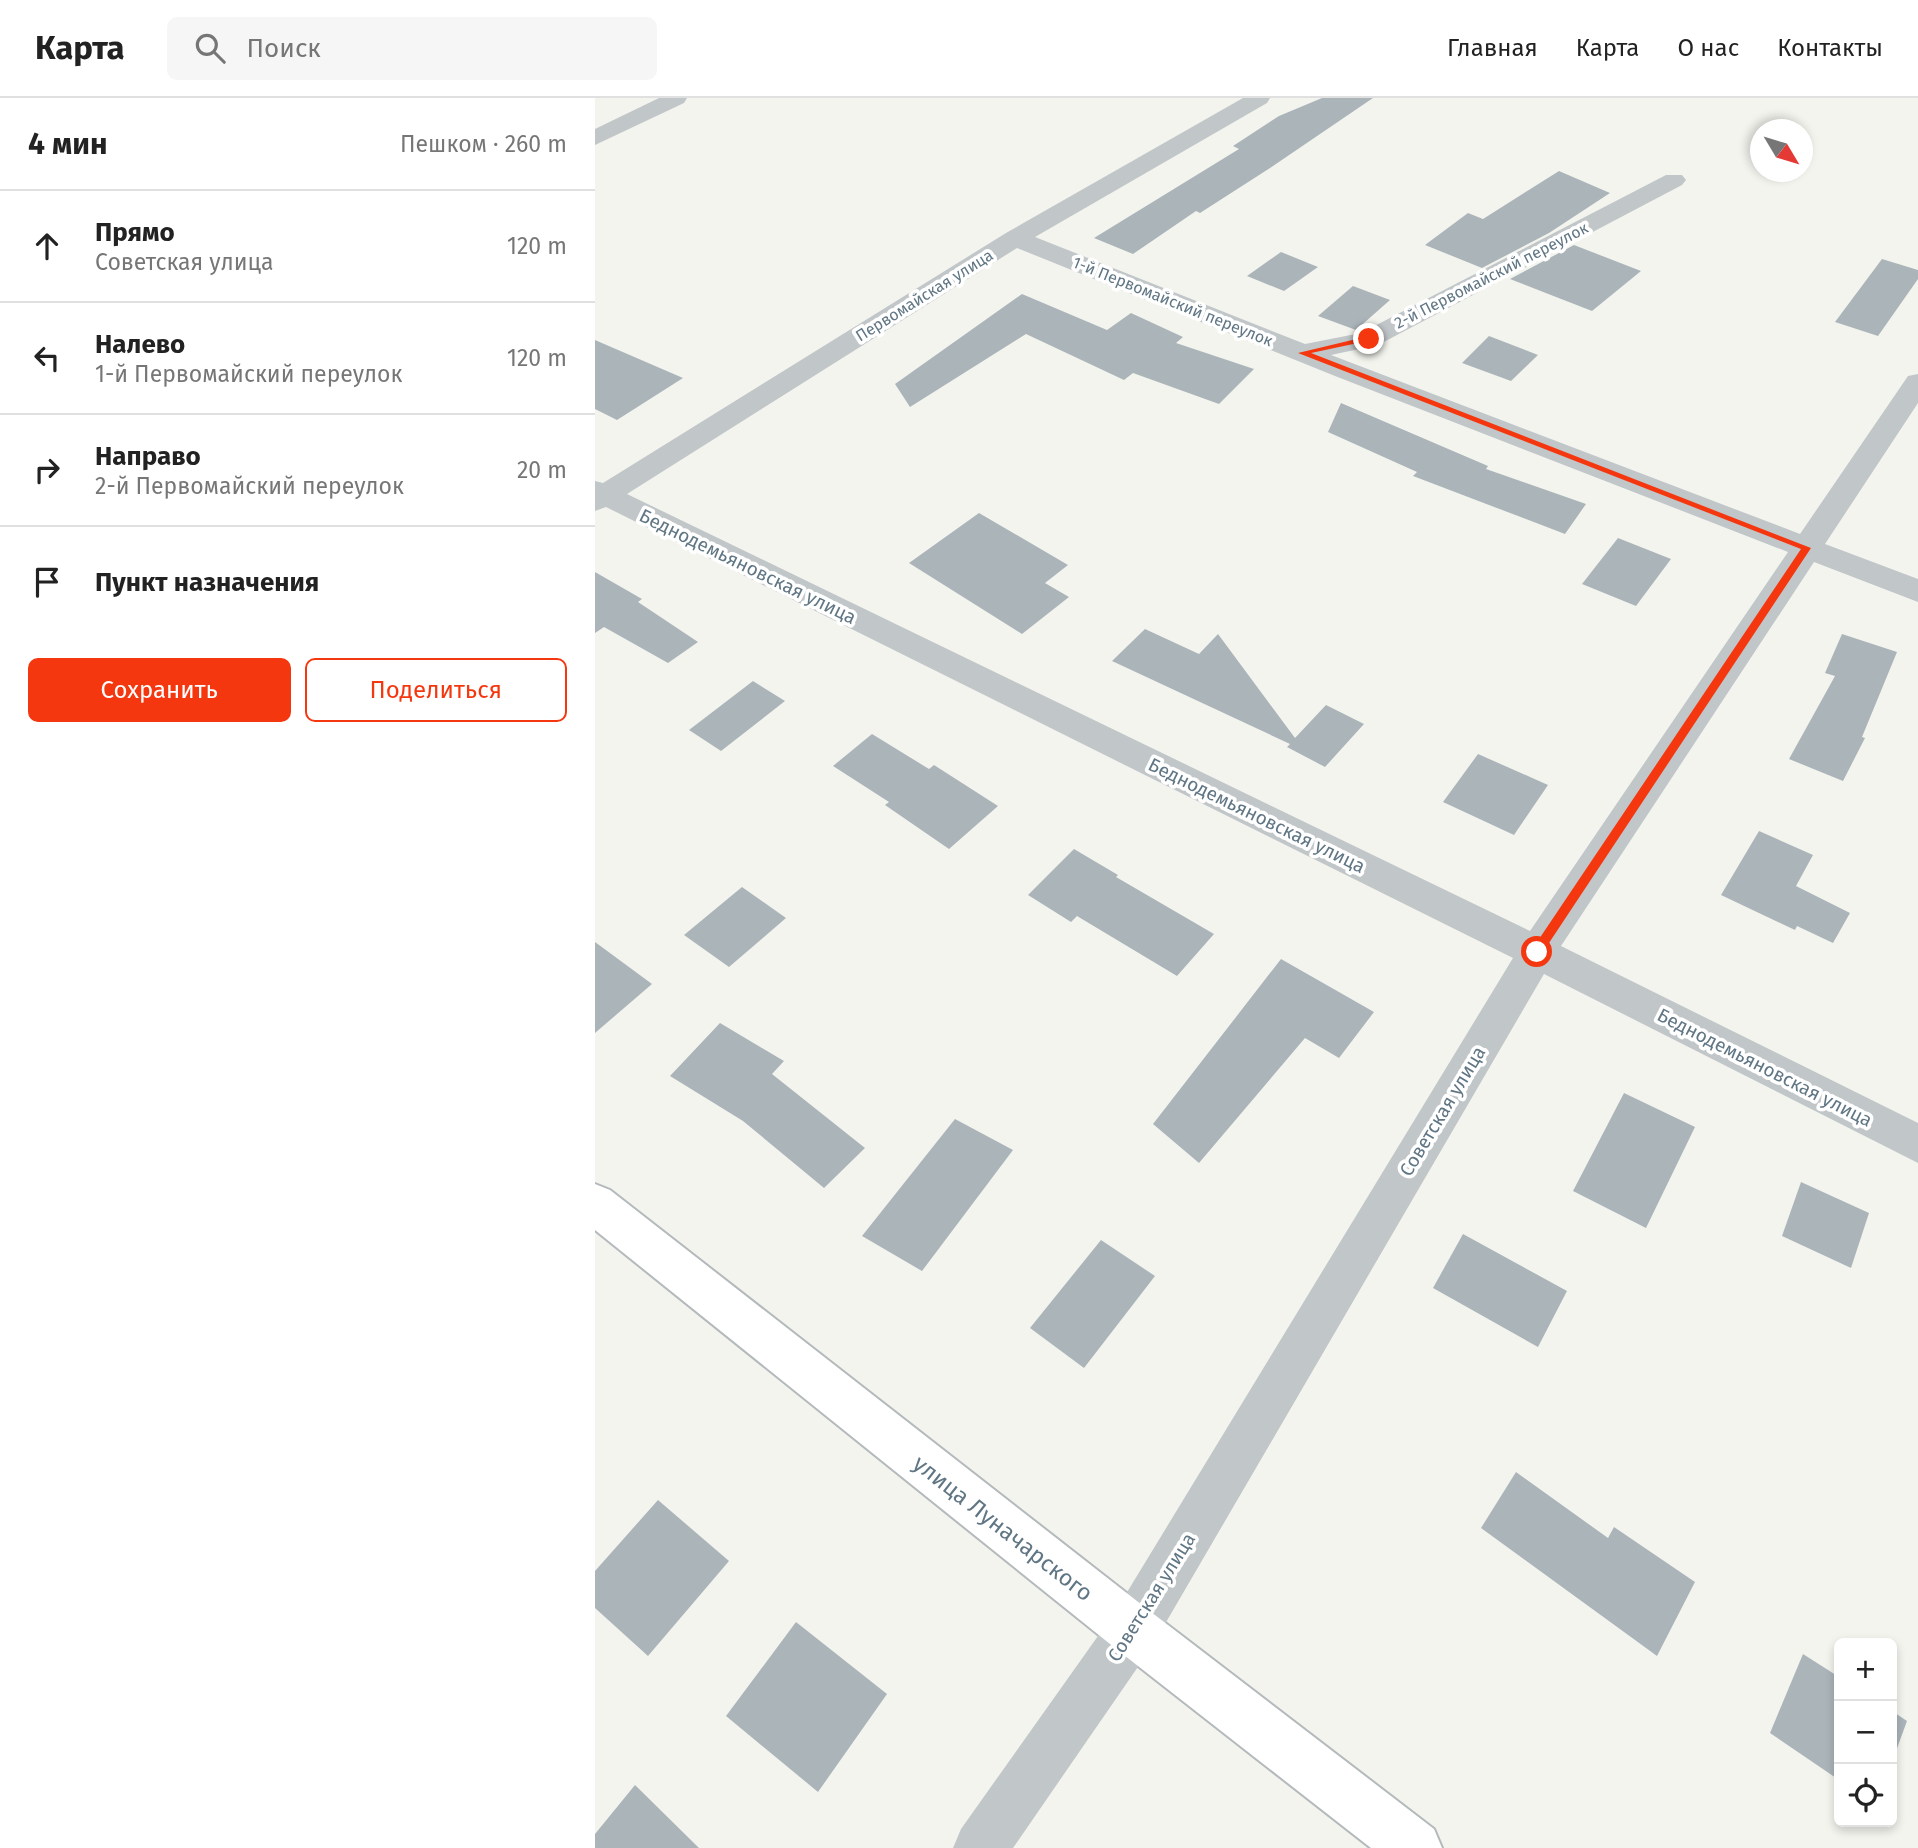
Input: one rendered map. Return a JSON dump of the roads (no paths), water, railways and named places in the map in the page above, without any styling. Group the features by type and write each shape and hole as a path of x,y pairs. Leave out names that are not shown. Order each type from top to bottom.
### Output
{"main road":[{"name":"улица Луначарского","path":"595,1204 1133,1630 1415,1848"}],"street":[{"path":"595,138 675,98"},
{"name":"Первомайская улица","path":"598,495 1015,238 1259,98"},
{"name":"2-й Первомайский переулок","path":"1302,353 1369,339 1674,180"},
{"name":"1-й Первомайский переулок","path":"1015,238 1302,353 1918,591"},
{"name":"Советская улица","path":"980,1848 1133,1630 1537,952 1918,382"},
{"name":"Беднодемьяновская улица","path":"598,495 1537,952 1918,1143"}]}
